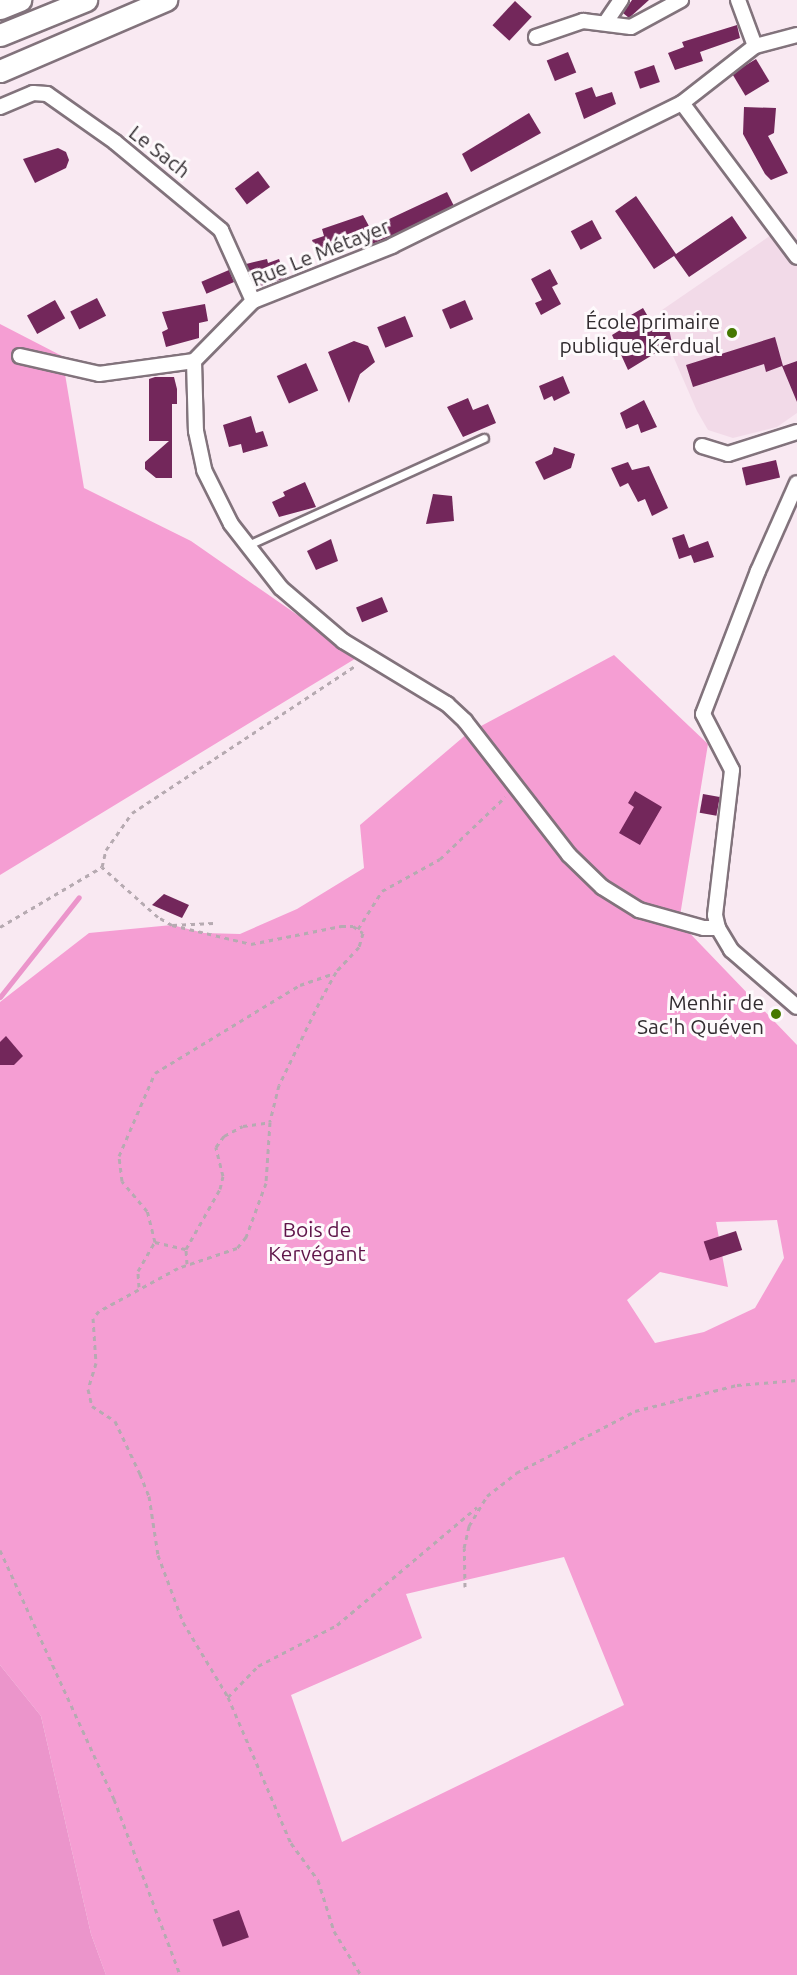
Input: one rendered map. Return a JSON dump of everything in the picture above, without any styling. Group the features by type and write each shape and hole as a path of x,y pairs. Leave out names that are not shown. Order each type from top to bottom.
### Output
{"highway":[{"path":"0,8 20,0"},
{"path":"0,35 86,0"},
{"path":"0,71 166,0"}],"street":[{"path":"606,22 621,0"},
{"path":"536,38 583,21 606,22 631,27 681,0"},
{"path":"738,0 755,46"},
{"name":"Rue Le Métayer","path":"194,361 253,301 392,246 682,103 755,46 797,35"},
{"name":"Le Sach","path":"0,107 33,93 47,94 107,135 221,230 253,301"},
{"path":"682,103 797,256"},
{"path":"20,356 99,374 194,361 196,432 204,470 231,524 280,588 308,615 447,704 465,721 570,855 602,887 639,910 704,928 718,928"},
{"path":"702,446 728,454 797,432"},
{"path":"797,483 758,571 704,714 732,770 715,915 718,928 731,950 797,1007"}],"lane":[{"path":"248,545 484,438"}],"path":[{"path":"0,927 102,867 106,850 132,813 369,656"},
{"path":"358,929 382,891 440,859 515,787"},
{"path":"102,867 158,917 172,925 251,944 341,926 358,929 363,933 362,941 336,972 283,1074 270,1122 266,1183 246,1237 237,1248 187,1265 139,1287 93,1318 96,1363 87,1389 92,1406 114,1421 140,1474 148,1496 158,1555 183,1622 228,1697 291,1843 318,1880 334,1931 361,1975"},
{"path":"172,925 213,923"},
{"path":"139,1287 138,1271 155,1242 147,1210 122,1181 118,1168 125,1139 155,1073 300,985 336,972"},
{"path":"187,1265 186,1249 220,1189 223,1176 216,1147 224,1136 243,1126 270,1122"},
{"path":"155,1242 186,1249"},
{"path":"228,1697 258,1666 337,1625 516,1473 635,1411 737,1385 797,1380"},
{"path":"465,1587 464,1548 478,1506"},
{"path":"0,1550 114,1799 180,1975"}],"shaded area":[{"name":"École primaire publique Kerdual","path":"777,231 797,260 797,413 777,427 733,438 708,430 697,411 670,349 662,310"},
{"path":"0,1665 41,1716 91,1934 106,1975 0,1975"}],"green space":[{"path":"0,324 62,356 84,488 191,541 358,657 0,875"},
{"name":"Bois de Kervégant","path":"614,655 708,744 679,922 797,1045 797,1975 106,1975 91,1934 41,1716 0,1665 0,1002 89,933 172,925 204,933 240,934 297,909 364,868 360,825 468,733","holes":["777,1220 784,1258 755,1308 704,1332 655,1343 627,1300 660,1272 728,1287 716,1222","564,1557 624,1705 342,1842 291,1695 422,1638 406,1594"]}],"building":[{"path":"632,0 649,0 629,18 623,13"},
{"path":"515,1 532,17 509,41 492,25"},
{"path":"737,25 740,38 700,52 703,61 675,70 668,53 684,47 682,42"},
{"path":"568,52 576,72 555,81 547,61"},
{"path":"756,59 769,81 745,96 732,73"},
{"path":"654,65 660,82 640,89 634,72"},
{"path":"592,87 596,97 612,92 616,104 584,119 575,93"},
{"path":"744,107 776,108 774,133 768,136 788,173 771,180 765,174 743,134"},
{"path":"529,113 541,133 471,172 462,154"},
{"path":"58,148 66,152 69,160 66,168 35,183 23,159"},
{"path":"258,171 270,187 247,204 235,188"},
{"path":"447,192 454,206 388,238 372,244 367,235 317,253 312,240 324,236 322,229 363,215 370,228"},
{"path":"636,196 676,254 732,216 747,238 689,277 674,256 654,269 615,211"},
{"path":"592,220 602,239 581,250 571,231"},
{"path":"267,259 268,263 279,259 286,278 257,287 246,264"},
{"path":"550,269 558,284 552,287 561,304 541,315 535,303 542,300 531,279"},
{"path":"229,270 234,282 206,294 201,282"},
{"path":"97,298 106,316 79,329 70,312"},
{"path":"55,300 65,318 37,334 27,316"},
{"path":"465,300 473,319 450,329 442,310"},
{"path":"205,304 208,321 199,323 199,338 166,347 162,332 168,329 162,312"},
{"path":"643,308 657,332 669,329 672,343 628,370 612,335 635,321 631,315"},
{"path":"405,316 413,336 385,348 377,327"},
{"path":"775,337 783,366 797,361 797,402 782,366 766,372 764,364 693,387 686,365"},
{"path":"354,341 368,346 375,362 360,374 349,403 328,352"},
{"path":"306,363 318,390 289,403 277,376"},
{"path":"563,376 570,393 554,401 552,396 544,400 539,386"},
{"path":"174,377 177,389 177,404 172,404 172,478 156,478 145,469 145,462 169,441 149,441 149,379"},
{"path":"468,398 473,410 488,404 496,423 463,437 447,407"},
{"path":"644,400 657,427 641,433 638,424 626,429 620,413"},
{"path":"251,416 256,433 263,431 268,446 243,453 241,444 229,447 223,425"},
{"path":"554,447 575,454 571,468 544,480 535,462 552,454"},
{"path":"776,460 780,478 746,485 742,468"},
{"path":"628,462 632,470 649,466 668,508 652,516 645,499 638,502 628,483 620,487 611,468"},
{"path":"305,482 316,507 279,517 272,502 285,496 283,492"},
{"path":"433,494 452,496 454,521 426,524"},
{"path":"684,534 689,548 708,541 714,557 694,563 691,555 679,559 672,538"},
{"path":"331,539 338,561 316,570 307,551"},
{"path":"382,597 388,612 362,622 356,607"},
{"path":"635,791 662,807 640,845 619,833 634,807 628,803"},
{"path":"703,794 720,797 716,816 700,813"},
{"path":"164,894 189,905 182,918 152,905"},
{"path":"6,1036 23,1056 14,1065 0,1065 0,1042"},
{"path":"736,1231 742,1250 710,1261 704,1242"},
{"path":"239,1910 249,1937 223,1947 213,1920"}],"waterway":[{"path":"0,997 79,897"}],"place":[{"name":"École primaire publique Kerdual","path":"732,333"},
{"name":"Menhir de Sac'h Quéven","path":"776,1014"}]}
